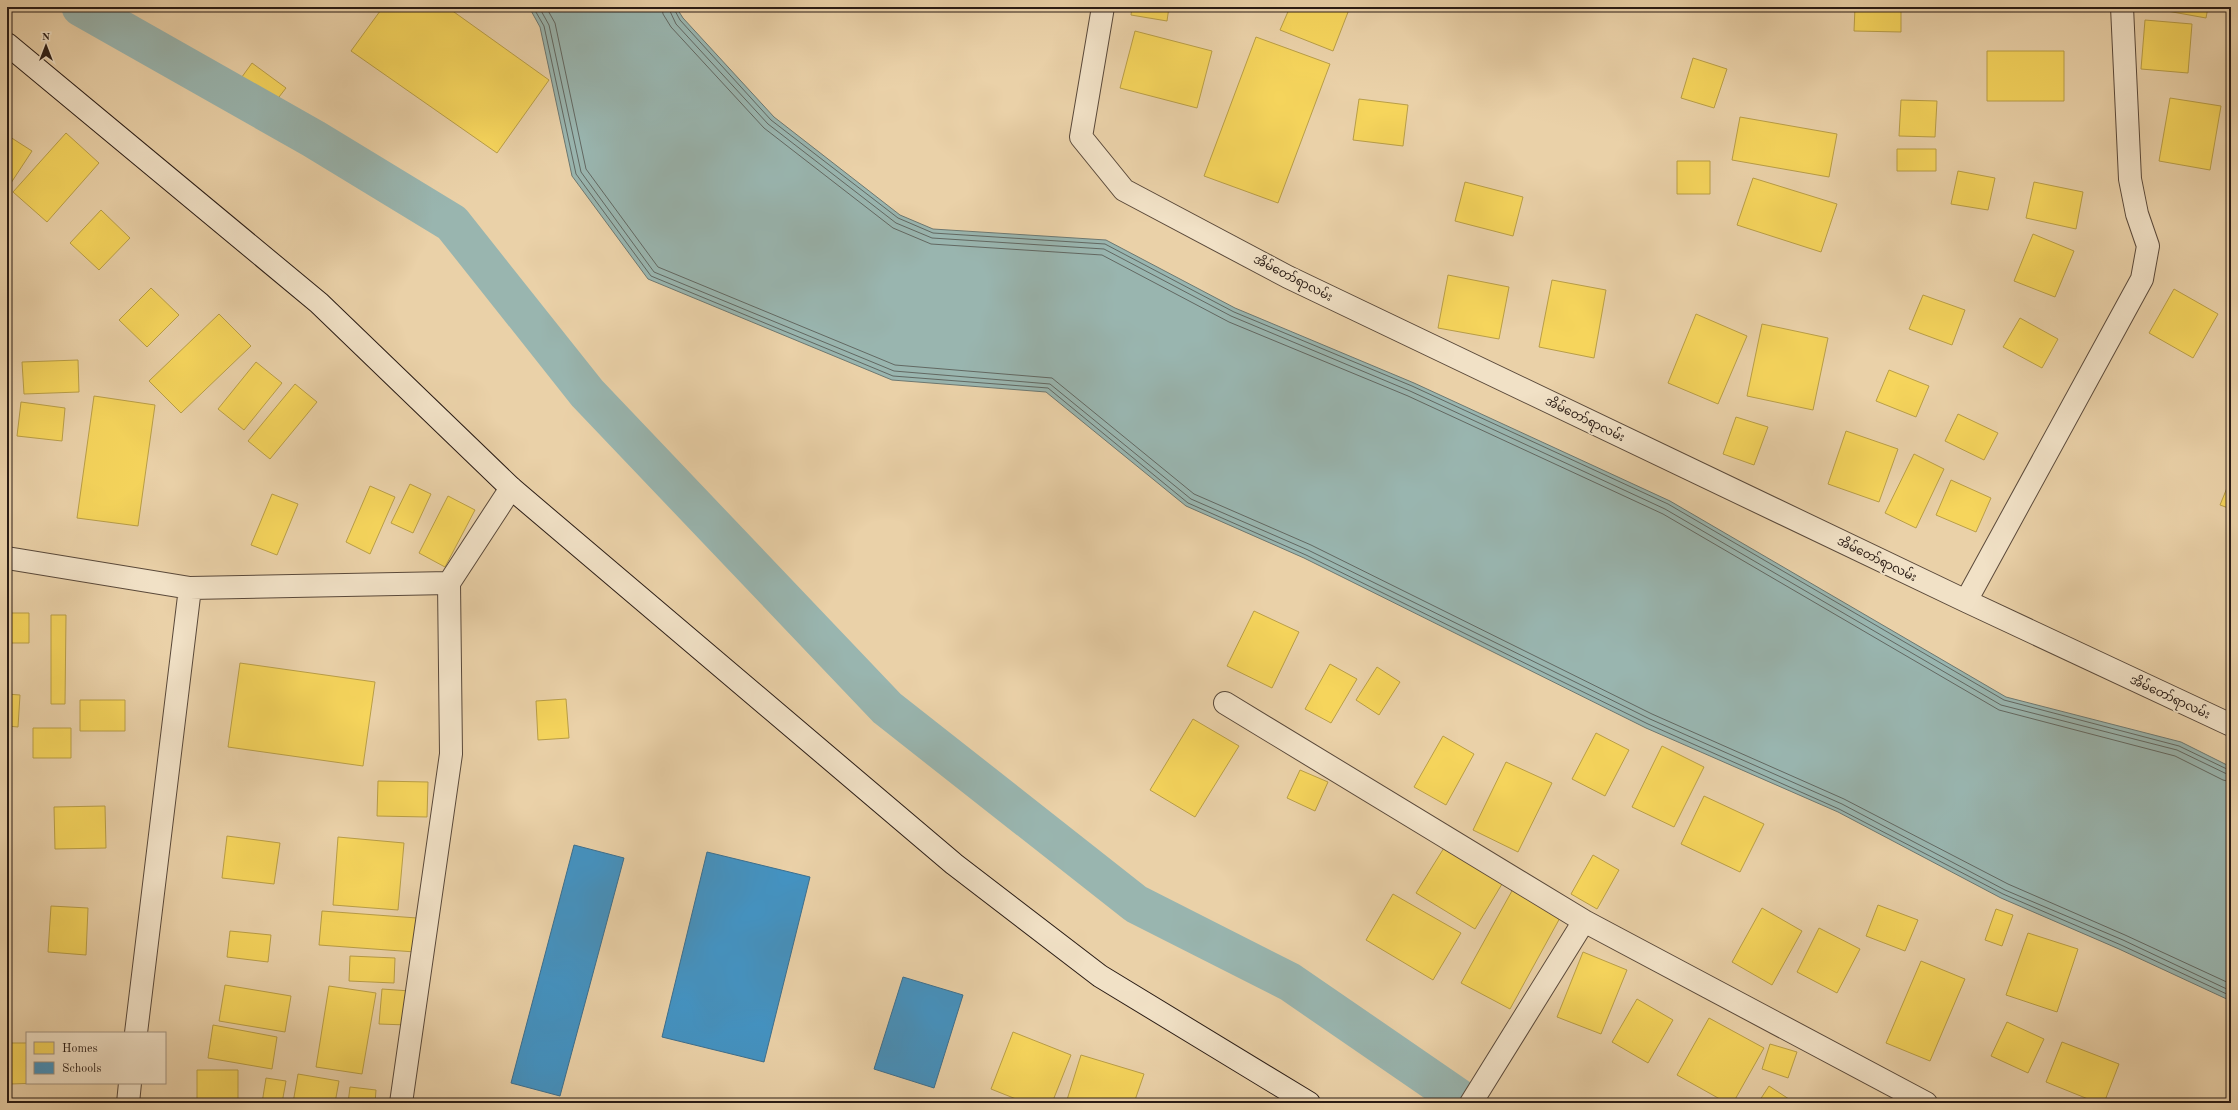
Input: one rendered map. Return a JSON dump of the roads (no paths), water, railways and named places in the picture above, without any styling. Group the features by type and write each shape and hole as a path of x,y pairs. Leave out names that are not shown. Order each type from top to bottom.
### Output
{"street":[{"name":"အိမ်တော်ရာလမ်း","path":"1103,7 1081,137 1124,190 1288,277 1966,601 2231,725"},
{"path":"1966,601 2142,278 2148,246 2137,214 2130,179 2122,7"},
{"path":"7,44 319,303 511,488 954,864 1100,976 1308,1103"},
{"path":"401,1103 451,754 449,583 511,488"},
{"path":"7,558 190,588 449,583"},
{"path":"136,1032 190,588"},
{"path":"1225,703 1584,921 1926,1103"},
{"path":"1471,1103 1584,921"},
{"path":"128,1103 130,1084"}],"water":[{"path":"529,7 676,7 683,18 774,117 900,215 933,229 1106,240 1235,308 1414,383 1670,501 2006,697 2181,742 2231,767 2231,1001 2119,949 2001,898 1838,812 1646,728 1304,558 1186,506 1046,392 892,380 648,279 572,176 540,27"}],"waterway":[{"path":"81,7 314,139 452,223 587,393 887,708 1136,904 1290,982 1466,1103"}]}
